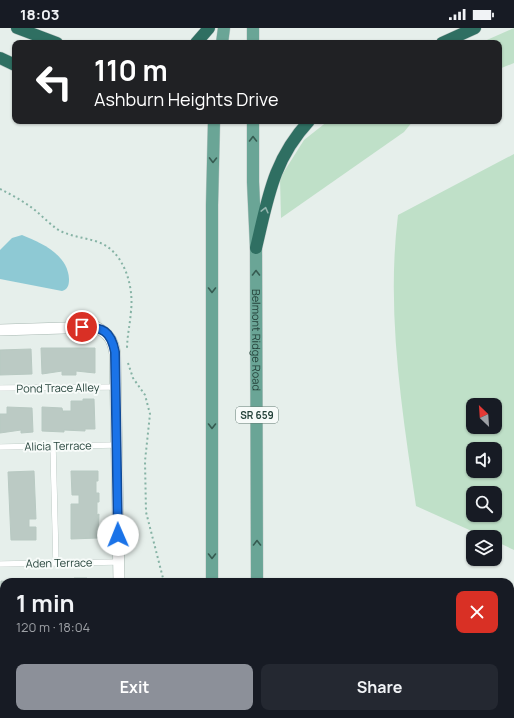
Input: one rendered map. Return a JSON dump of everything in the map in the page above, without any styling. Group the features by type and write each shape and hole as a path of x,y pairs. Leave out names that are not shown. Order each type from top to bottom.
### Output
{"highway":[{"path":"17,28 49,40"},
{"path":"199,40 209,28"},
{"path":"449,40 475,28"},
{"path":"0,58 12,64"},
{"path":"256,248 274,178 280,162 292,142 307,124"}],"main road":[{"path":"222,40 224,28"},
{"path":"253,28 253,40"},
{"path":"212,578 212,205 214,124"},
{"name":"Belmont Ridge Road","path":"253,124 253,182 256,248 257,578"}],"street":[{"path":"0,330 96,327 108,333 113,342 116,387 119,578"}],"lane":[{"name":"Pond Trace Alley","path":"0,388 116,387"},
{"name":"Alicia Terrace","path":"0,447 116,444"},
{"path":"53,446 56,563"},
{"name":"Aden Terrace","path":"0,564 118,562"}],"green space":[{"path":"514,28 514,63 502,68 502,40 487,40"},
{"path":"324,124 411,124 404,132 281,218 280,178 304,140"},
{"path":"514,154 514,550 502,544 502,530 469,530 416,506 397,361 394,288 398,215"}],"water":[{"path":"22,235 53,251 64,263 68,271 69,279 66,289 62,291 0,279 0,250 12,238"}],"building":[{"path":"41,348 95,348 95,373 76,371 76,375 62,375 62,371 42,374"},
{"path":"31,349 32,374 0,375 0,350"},
{"path":"83,399 94,399 95,429 85,429 85,431 64,430 64,432 42,431 42,407 62,408 63,413 63,411 71,411 71,401 83,401"},
{"path":"7,407 32,408 33,432 21,433 21,430 0,433 0,414 7,414"},
{"path":"34,471 36,519 29,519 29,527 36,527 36,540 11,540 8,472"},
{"path":"71,471 98,471 96,493 99,493 99,502 97,502 97,515 99,514 98,538 71,539 71,504 79,504 79,495 72,495"}],"route":[{"path":"82,327 96,327 108,333 113,342 115,352 118,535"}]}
